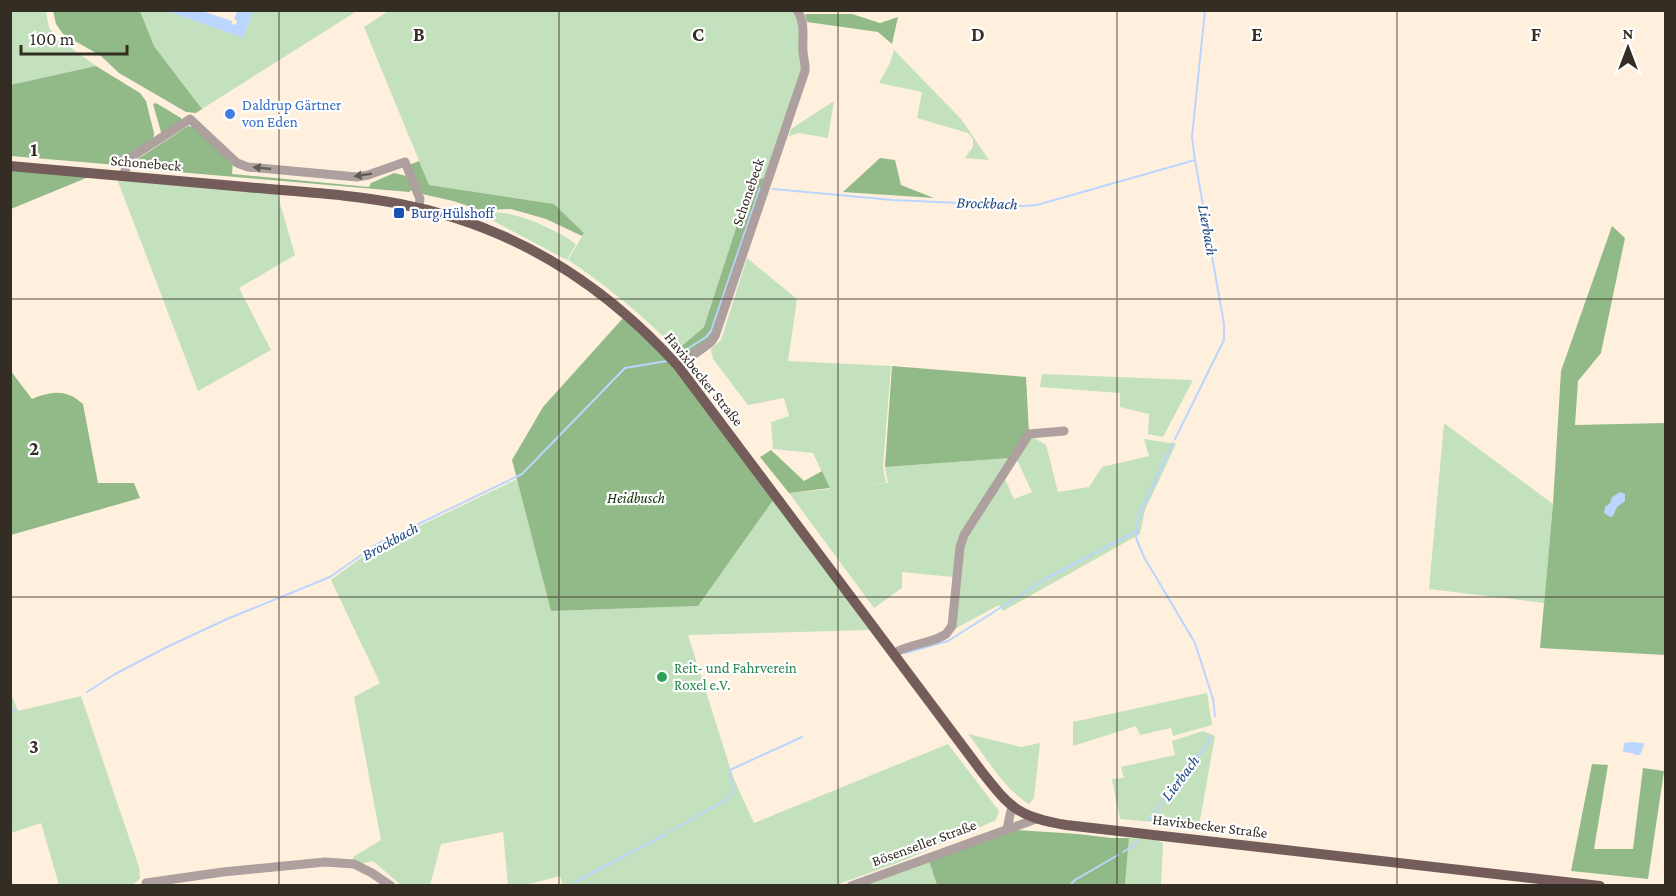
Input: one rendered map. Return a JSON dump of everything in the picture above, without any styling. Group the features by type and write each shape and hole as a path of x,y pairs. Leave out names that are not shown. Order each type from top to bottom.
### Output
{"main road":[{"name":"Schonebeck","path":"10,166 278,190"},
{"name":"Havixbecker Straße","path":"278,190 380,200 419,207 476,224 509,238 568,270 627,314 678,366 982,772 1012,806 1036,819 1066,825 1600,885"}],"street":[{"name":"Schonebeck","path":"678,366 711,342 715,336 805,71 803,23 797,10"},
{"path":"123,176 133,156 190,119 237,163 248,167 357,177 405,162 420,199 419,207"},
{"path":"893,654 906,646 947,633 952,626 960,547 964,536 1029,434 1064,431"},
{"path":"1007,830 1012,806"},
{"name":"Bösenseller Straße","path":"851,885 1036,819"},
{"path":"146,883 223,872 325,862 354,864 391,885"}],"green space":[{"path":"390,10 794,11 799,17 803,65 764,178 751,183 704,327 677,350 625,302 568,260 584,233 554,204 429,185 364,27"},
{"path":"10,11 46,11 49,28 59,39 96,66 11,85"},
{"path":"53,11 140,11 154,46 202,109 196,113 186,112 119,73 101,56 63,34 56,24"},
{"path":"140,11 167,11 243,38 253,11 357,11 202,109 154,46"},
{"path":"805,14 852,14 880,23 898,17 892,44 878,32 807,22"},
{"path":"894,50 961,119 989,160 965,158 973,147 973,139 968,133 917,118 922,92 879,83"},
{"path":"96,66 140,93 146,101 154,133 153,140 117,165 11,156 10,85"},
{"path":"834,101 828,138 799,133 789,136 791,129"},
{"path":"156,103 181,118 182,121 164,134 161,132 153,104"},
{"path":"188,126 193,127 233,161 232,174 369,187 371,183 394,173 407,176 413,189 409,192 131,168 130,164"},
{"path":"880,158 895,160 901,185 934,198 843,192"},
{"path":"419,161 429,185 554,204 584,233 582,236 546,219 511,209 480,210 422,194 409,165"},
{"path":"11,170 91,176 11,209"},
{"path":"764,178 745,240 709,340 684,358 677,350 704,327 751,182"},
{"path":"117,179 277,193 295,255 239,288 271,350 198,391"},
{"path":"485,212 508,214 533,221 576,244 567,260 482,215"},
{"path":"1612,226 1625,238 1601,353 1578,381 1575,425 1665,423 1665,655 1540,648 1553,504 1561,371"},
{"path":"747,258 797,299 788,361 891,366 883,467 886,483 842,488 888,483 885,467 1011,458 960,534 953,577 902,572 902,588 874,608 789,493 830,489 813,453 773,449 771,422 789,416 784,398 748,405 713,359 711,349 721,340"},
{"name":"Heidbusch","path":"624,317 676,368 774,499 698,606 551,611 512,460 543,407"},
{"path":"892,366 1026,377 1029,434 1011,458 885,467"},
{"path":"10,370 32,399 46,394 59,393 71,396 83,404 98,483 134,483 140,498 11,535"},
{"path":"1042,374 1193,380 1163,437 1148,434 1149,414 1120,407 1120,393 1040,387"},
{"path":"1444,423 1553,504 1544,603 1429,589"},
{"path":"1031,436 1046,445 1058,492 1089,487 1102,467 1149,456 1144,439 1176,444 1145,510 1140,534 1003,611 999,605 951,631 967,537 1005,479 1014,499 1032,492 1017,460"},
{"path":"771,450 804,481 822,471 830,488 789,493 760,457"},
{"path":"517,479 551,611 698,606 774,499 869,630 688,635 733,777 754,823 948,744 999,811 996,820 905,860 836,885 563,886 560,876 526,885 508,885 503,832 441,844 430,885 401,885 373,861 361,864 353,862 353,857 381,840 354,697 380,683 331,580 376,547"},
{"path":"10,692 18,711 81,696 139,867 140,879 133,884 127,886 59,885 41,823 11,833"},
{"path":"1207,693 1212,725 1173,736 1171,728 1140,735 1136,726 1073,746 1073,722"},
{"path":"1203,731 1215,736 1199,826 1120,819 1112,779 1124,778 1121,767 1175,755 1172,741"},
{"path":"968,734 1021,747 1040,743 1034,798 1029,804 1003,781"},
{"path":"1592,764 1608,765 1594,849 1633,849 1643,768 1664,771 1648,879 1571,871"},
{"path":"1017,830 1129,838 1125,885 937,885 929,861"},
{"path":"1129,838 1157,840 1163,843 1161,885 1125,886"},
{"path":"929,861 937,885 862,886"}],"water":[{"path":"167,11 202,11 232,21 232,24 236,25 237,21 234,19 237,11 253,11 243,38"},
{"path":"1620,492 1625,494 1625,501 1610,517 1604,513 1605,507 1610,503 1612,497"},
{"path":"1624,743 1643,743 1640,755 1623,752"}],"waterway":[{"name":"Lierbach","path":"1175,439 1224,340 1224,324 1192,137 1205,10"},
{"name":"Brockbach","path":"773,189 893,200 1023,206 1037,205 1195,160"},
{"name":"Brockbach","path":"684,351 706,337 711,331 760,188"},
{"name":"Brockbach","path":"87,692 115,674 167,647 227,619 330,577 377,544 522,474 625,368 667,361"},
{"name":"Lierbach","path":"1173,443 1138,517 1136,538 1144,557 1195,643 1213,699 1215,716"},
{"path":"905,653 948,641 1049,577 1137,531"},
{"name":"Brockbach","path":"10,711 16,710"},
{"name":"Lierbach","path":"1149,820 1211,736"},
{"path":"671,831 729,798 733,792 730,771 732,769 802,737"},
{"path":"575,882 666,834"},
{"name":"Lierbach","path":"1123,852 1138,841"},
{"name":"Lierbach","path":"1069,886 1075,880 1118,855"}],"place":[{"name":"Daldrup Gärtner von Eden","path":"230,114"},
{"name":"Burg Hülshoff","path":"399,213"},
{"name":"Reit- und Fahrverein Roxel e.V.","path":"662,677"}]}
